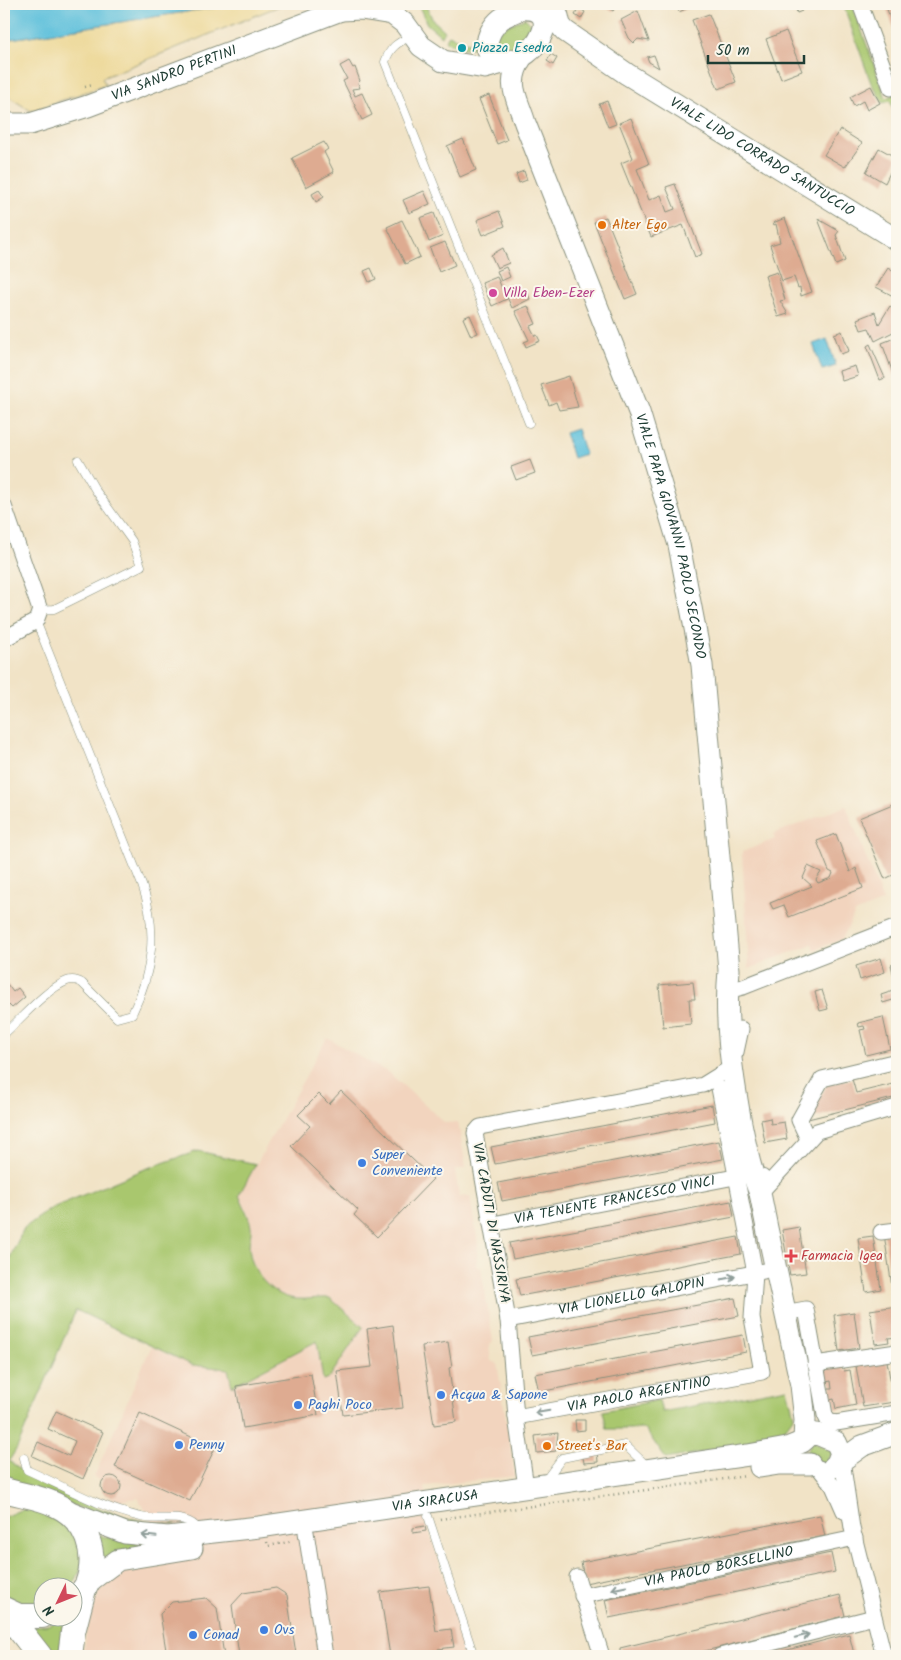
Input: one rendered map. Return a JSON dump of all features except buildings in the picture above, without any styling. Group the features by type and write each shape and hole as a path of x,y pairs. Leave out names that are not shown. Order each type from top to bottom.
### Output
{"main road":[{"path":"4,1490 54,1504 68,1511 82,1526 90,1544 92,1564 82,1589"},
{"path":"4,1508 22,1501 39,1500"},
{"path":"4,1610 19,1616 32,1616"},
{"path":"4,1610 40,1656"},
{"path":"70,1656 74,1628"}],"street":[{"path":"860,4 891,88 897,85"},
{"path":"351,8 387,6 420,36 446,55 464,59 479,50 525,37 565,31 627,74"},
{"path":"387,6 427,51 443,61 525,37 559,41 627,74"},
{"name":"VIA SANDRO PERTINI","path":"4,124 30,124 88,106 351,8"},
{"path":"525,37 512,80 525,124"},
{"path":"525,37 503,82 525,124"},
{"name":"VIALE LIDO CORRADO SANTUCCIO","path":"627,74 897,240"},
{"name":"VIALE PAPA GIOVANNI PAOLO SECONDO","path":"525,124 639,412 679,545 702,664 731,983"},
{"path":"4,506 38,615 4,639"},
{"path":"731,983 897,927"},
{"path":"731,983 741,1029 745,1083 756,1141 752,1179 766,1271"},
{"path":"731,983 730,1082 752,1179 766,1271 784,1313 801,1385 806,1420 814,1438"},
{"path":"730,1082 735,1047 741,1029"},
{"path":"808,1139 799,1120 822,1079 897,1061"},
{"path":"730,1082 741,1090 747,1122 756,1141"},
{"name":"VIA CADUTI DI NASSIRIYA","path":"534,1486 516,1417 508,1320 493,1224 475,1133 480,1128 703,1085 730,1082"},
{"path":"752,1179 817,1131 897,1107"},
{"name":"VIA TENENTE FRANCESCO VINCI","path":"493,1224 752,1179"},
{"path":"881,1232 897,1230"},
{"name":"VIA LIONELLO GALOPIN","path":"508,1320 766,1271"},
{"name":"VIA PAOLO ARGENTINO","path":"516,1417 762,1372 752,1318 766,1271"},
{"path":"784,1313 806,1310 825,1415 828,1421 836,1423 897,1413"},
{"path":"815,1364 897,1352"},
{"path":"814,1438 801,1454 830,1463 862,1446 897,1431"},
{"name":"VIA SIRACUSA","path":"68,1511 125,1533 168,1537 202,1534 787,1448 814,1438 897,1431"},
{"path":"814,1438 836,1442 830,1463 833,1486 854,1533"},
{"path":"830,1463 854,1533 884,1656"},
{"name":"VIA SIRACUSA","path":"82,1591 118,1560 136,1555 428,1516 779,1464 830,1463"},
{"path":"306,1532 325,1656"},
{"name":"VIA PAOLO BORSELLINO","path":"582,1596 854,1533"},
{"path":"576,1577 602,1656"},
{"path":"720,1656 874,1617"}],"lane":[{"path":"413,36 395,44 389,51 385,62 528,423"},
{"path":"4,1034 50,993 67,981 77,980 82,983 117,1018 132,1014 144,989 152,934 150,908 142,885 38,615 54,610 141,566 132,540 96,491 78,460"},
{"path":"24,1458 27,1470 78,1492 100,1505 142,1518 188,1520 195,1524 202,1534"},
{"path":"428,1516 474,1656"}],"shaded area":[{"path":"846,806 883,901 855,913 842,939 814,950 812,944 749,969 742,852 775,839 773,834"},
{"path":"327,1038 389,1073 445,1123 458,1122 466,1168 455,1170 459,1197 470,1196 478,1245 476,1266 481,1268 493,1341 489,1345 491,1361 497,1363 515,1476 425,1486 427,1525 469,1656 83,1656 88,1621 99,1593 110,1580 122,1573 162,1567 149,1515 138,1498 115,1501 110,1498 121,1491 122,1485 119,1479 113,1475 107,1476 102,1481 94,1477 151,1347 192,1365 228,1369 232,1386 317,1340 323,1379 362,1327 330,1298 296,1299 277,1294 265,1285 253,1262 249,1245 252,1230 249,1214 239,1195"}],"green space":[{"path":"418,4 425,4 433,20 445,31 441,36 427,24"},
{"path":"843,4 852,4 886,98 897,93 897,120 890,101 883,103 871,83"},
{"path":"525,18 532,28 530,37 513,52 499,50 494,35 498,29"},
{"path":"449,35 463,42 478,44 473,48 461,48 445,41"},
{"path":"198,1151 256,1164 239,1195 251,1227 250,1255 257,1273 263,1281 270,1288 287,1297 296,1299 330,1298 363,1327 329,1378 323,1380 317,1341 232,1386 228,1369 192,1365 76,1310 17,1448 9,1461 56,1489 90,1505 142,1521 177,1524 122,1522 4,1482 4,1270 24,1228 52,1208 145,1169"},
{"path":"787,1388 794,1416 777,1439 666,1459 645,1429 607,1429 603,1411 659,1400 662,1412"},
{"path":"812,1441 833,1452 825,1464 809,1457 806,1452"},
{"path":"37,1507 69,1521 85,1561 77,1578 32,1578 32,1608 4,1598 4,1517 20,1510"},
{"path":"100,1536 151,1546 105,1560 101,1556 96,1538"},
{"path":"34,1628 63,1628 59,1656 52,1656 33,1630"}],"sand":[{"path":"225,4 284,4 102,78 106,85 31,111 4,94 4,40 218,7"}],"water":[{"path":"4,4 225,4 218,7 4,40"},
{"path":"827,339 836,366 822,370 813,344"},
{"path":"577,429 585,454 573,458 565,433"}],"place":[{"name":"Piazza Esedra","path":"462,48"},
{"name":"Alter Ego","path":"602,225"},
{"name":"Villa Eben-Ezer","path":"493,293"},
{"name":"Super Conveniente","path":"362,1163"},
{"name":"Farmacia Igea","path":"791,1256"},
{"name":"Acqua & Sapone","path":"441,1395"},
{"name":"Paghi Poco","path":"298,1405"},
{"name":"Penny","path":"179,1445"},
{"name":"Street's Bar","path":"547,1446"},
{"name":"Ovs","path":"264,1630"},
{"name":"Conad","path":"193,1635"}]}
